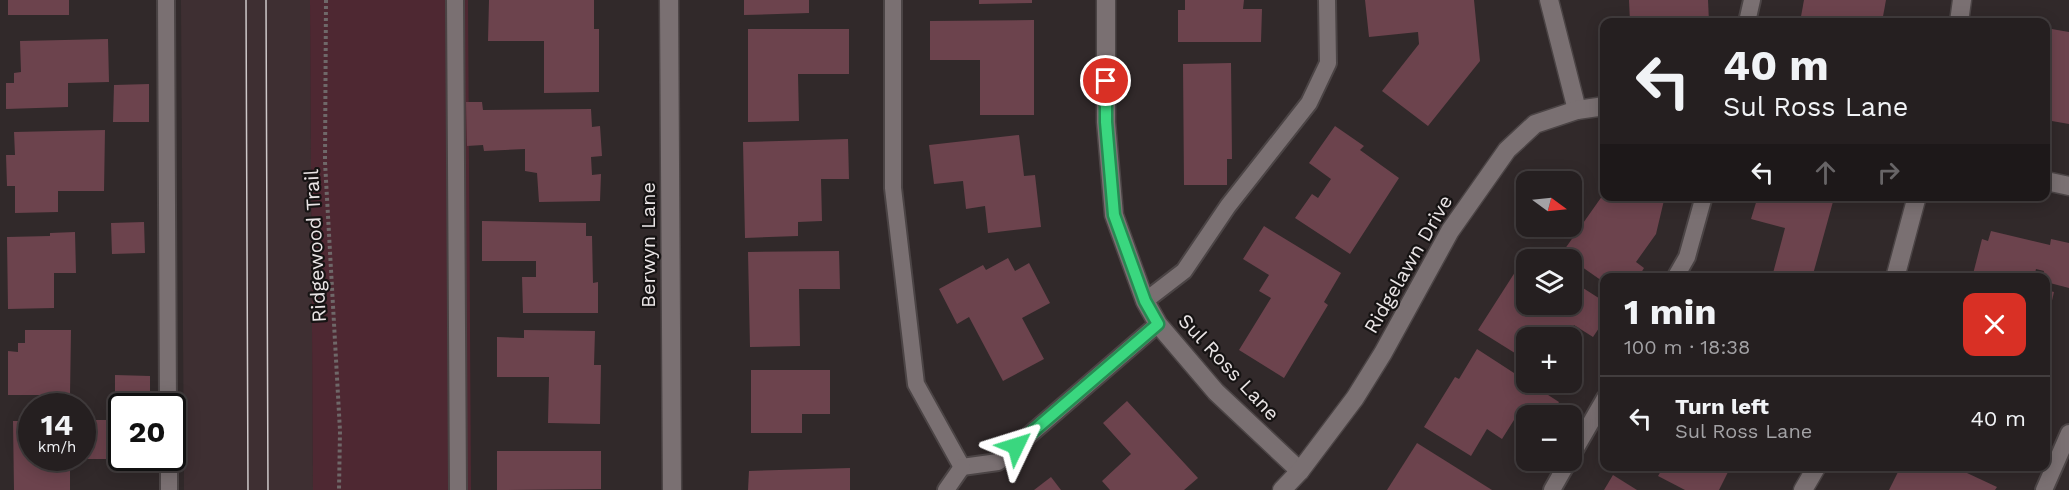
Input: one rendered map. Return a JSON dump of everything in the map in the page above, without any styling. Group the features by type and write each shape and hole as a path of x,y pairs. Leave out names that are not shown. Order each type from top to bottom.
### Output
{"street":[{"name":"Berwyn Lane","path":"669,0 672,490"},
{"name":"Sul Ross Lane","path":"1106,0 1106,122 1114,215 1145,301 1158,324 1216,392 1300,471"},
{"path":"1549,0 1576,110"},
{"path":"1960,18 1962,0"},
{"name":"Ridgelawn Drive","path":"1282,490 1300,471 1355,398 1383,353 1450,231 1507,150 1535,124 1576,110 1600,107"},
{"path":"2050,182 2069,186"},
{"path":"1896,273 1916,201"},
{"path":"1803,490 1814,471"}],"lane":[{"path":"166,0 168,393"},
{"path":"455,0 458,490"},
{"path":"893,0 892,188 916,384 962,467"},
{"path":"1145,301 1184,270 1228,206 1309,103 1328,63 1327,0"},
{"path":"1748,18 1752,0"},
{"path":"1678,273 1687,257 1703,201"},
{"path":"946,490 962,467 998,462 1158,324"},
{"path":"1582,438 1600,407"},
{"path":"2044,490 2069,433"},
{"path":"169,471 169,490"},
{"path":"1552,490 1563,471"}],"path":[{"name":"Ridgewood Trail","path":"326,0 325,162 340,431 339,490"}],"shaded area":[{"path":"181,0 310,0 313,490 184,490 186,393 183,393"},
{"path":"310,0 468,0 471,490 313,490"}],"building":[{"path":"8,0 69,0 69,15 8,15"},
{"path":"489,0 594,0 594,29 599,29 599,92 544,93 544,41 488,41"},
{"path":"744,0 809,0 809,13 744,15"},
{"path":"979,0 1032,0 1032,3 979,4"},
{"path":"1185,0 1244,0 1243,9 1262,9 1261,42 1178,42 1178,10 1185,10"},
{"path":"1365,0 1474,0 1480,61 1428,126 1382,91 1419,44 1418,32 1369,37"},
{"path":"1629,0 1708,0 1709,18 1630,18"},
{"path":"1804,0 1886,0 1883,18 1801,18"},
{"path":"1034,20 1034,115 980,115 980,60 930,60 930,21"},
{"path":"748,29 849,29 849,74 798,74 799,121 748,122"},
{"path":"2050,29 2069,32 2069,124 2050,121"},
{"path":"108,39 109,82 68,83 68,107 6,109 6,83 14,83 14,73 21,72 20,41"},
{"path":"1231,63 1232,159 1227,159 1227,185 1184,185 1183,64"},
{"path":"149,84 149,122 113,122 114,85"},
{"path":"466,102 482,102 483,110 591,109 592,127 600,126 602,156 591,157 592,175 601,174 600,201 539,202 537,173 525,171 525,149 484,151 483,145 467,146"},
{"path":"1335,126 1364,146 1360,150 1399,178 1350,254 1295,218 1312,194 1318,198 1331,179 1309,163"},
{"path":"105,130 104,191 58,191 58,212 15,213 15,186 7,186 6,155 15,155 14,132"},
{"path":"1019,135 1024,176 1035,175 1041,227 988,233 985,206 966,209 963,181 934,184 929,145"},
{"path":"848,139 849,179 821,179 822,221 798,222 798,236 745,238 743,142"},
{"path":"1600,199 1600,201 1664,201 1656,234 1636,262 1644,268 1641,273 1600,273 1600,280 1582,267 1582,249 1565,249 1573,237 1582,237 1582,225"},
{"path":"1756,201 1833,201 1813,273 1773,273 1785,228 1751,219"},
{"path":"482,221 586,223 586,236 592,236 593,283 598,282 598,313 523,313 522,277 536,277 536,261 482,261"},
{"path":"144,222 145,253 112,254 111,223"},
{"path":"1264,226 1341,273 1324,302 1328,305 1284,378 1239,350 1271,298 1259,291 1269,275 1243,259"},
{"path":"1991,231 2050,245 2051,239 2069,243 2069,288 2050,283 2050,273 2043,273 2044,271 2036,269 2035,273 1973,273 1982,239 1988,241"},
{"path":"75,232 76,273 54,273 54,308 8,309 7,237 50,236 50,233"},
{"path":"839,251 840,289 799,289 800,346 750,347 748,252"},
{"path":"1008,258 1015,271 1029,263 1050,303 1022,318 1044,359 1003,381 969,317 957,324 939,289 983,265 986,270"},
{"path":"1516,271 1516,315 1582,315 1582,287 1600,299 1600,326 1593,337 1582,330 1582,327 1574,325 1573,327 1516,327 1516,354 1478,330"},
{"path":"2050,291 2054,292 2050,309"},
{"path":"25,330 71,330 70,393 8,395 8,351 18,352 18,343 25,343"},
{"path":"524,330 595,331 594,365 601,365 600,424 548,423 549,377 497,377 497,337 524,338"},
{"path":"1477,349 1516,374 1516,393 1545,393 1559,402 1557,405 1516,405 1516,421 1514,420 1502,439 1487,429 1471,456 1424,427 1455,377 1459,379"},
{"path":"751,370 830,370 830,414 802,414 802,433 751,433"},
{"path":"115,375 150,376 150,393 115,393"},
{"path":"1127,401 1198,478 1184,490 1110,490 1102,481 1131,454 1103,423"},
{"path":"96,420 108,420 108,459 96,459"},
{"path":"13,421 18,421 18,471 70,471 70,490 14,490"},
{"path":"1417,443 1492,490 1387,490"},
{"path":"497,451 601,451 601,489 497,490"},
{"path":"850,468 850,490 748,490 749,471"},
{"path":"1661,471 1728,471 1719,490 1685,490 1658,476"},
{"path":"1898,471 1963,471 1997,487 1995,490 1889,490"},
{"path":"1613,475 1637,490 1604,490"},
{"path":"1051,477 1061,490 1034,490"}],"tram line":[{"path":"246,0 248,490"},
{"path":"266,0 268,490"}],"route":[{"path":"1016,446 1158,324 1145,301 1114,215 1106,122 1106,81"}]}
